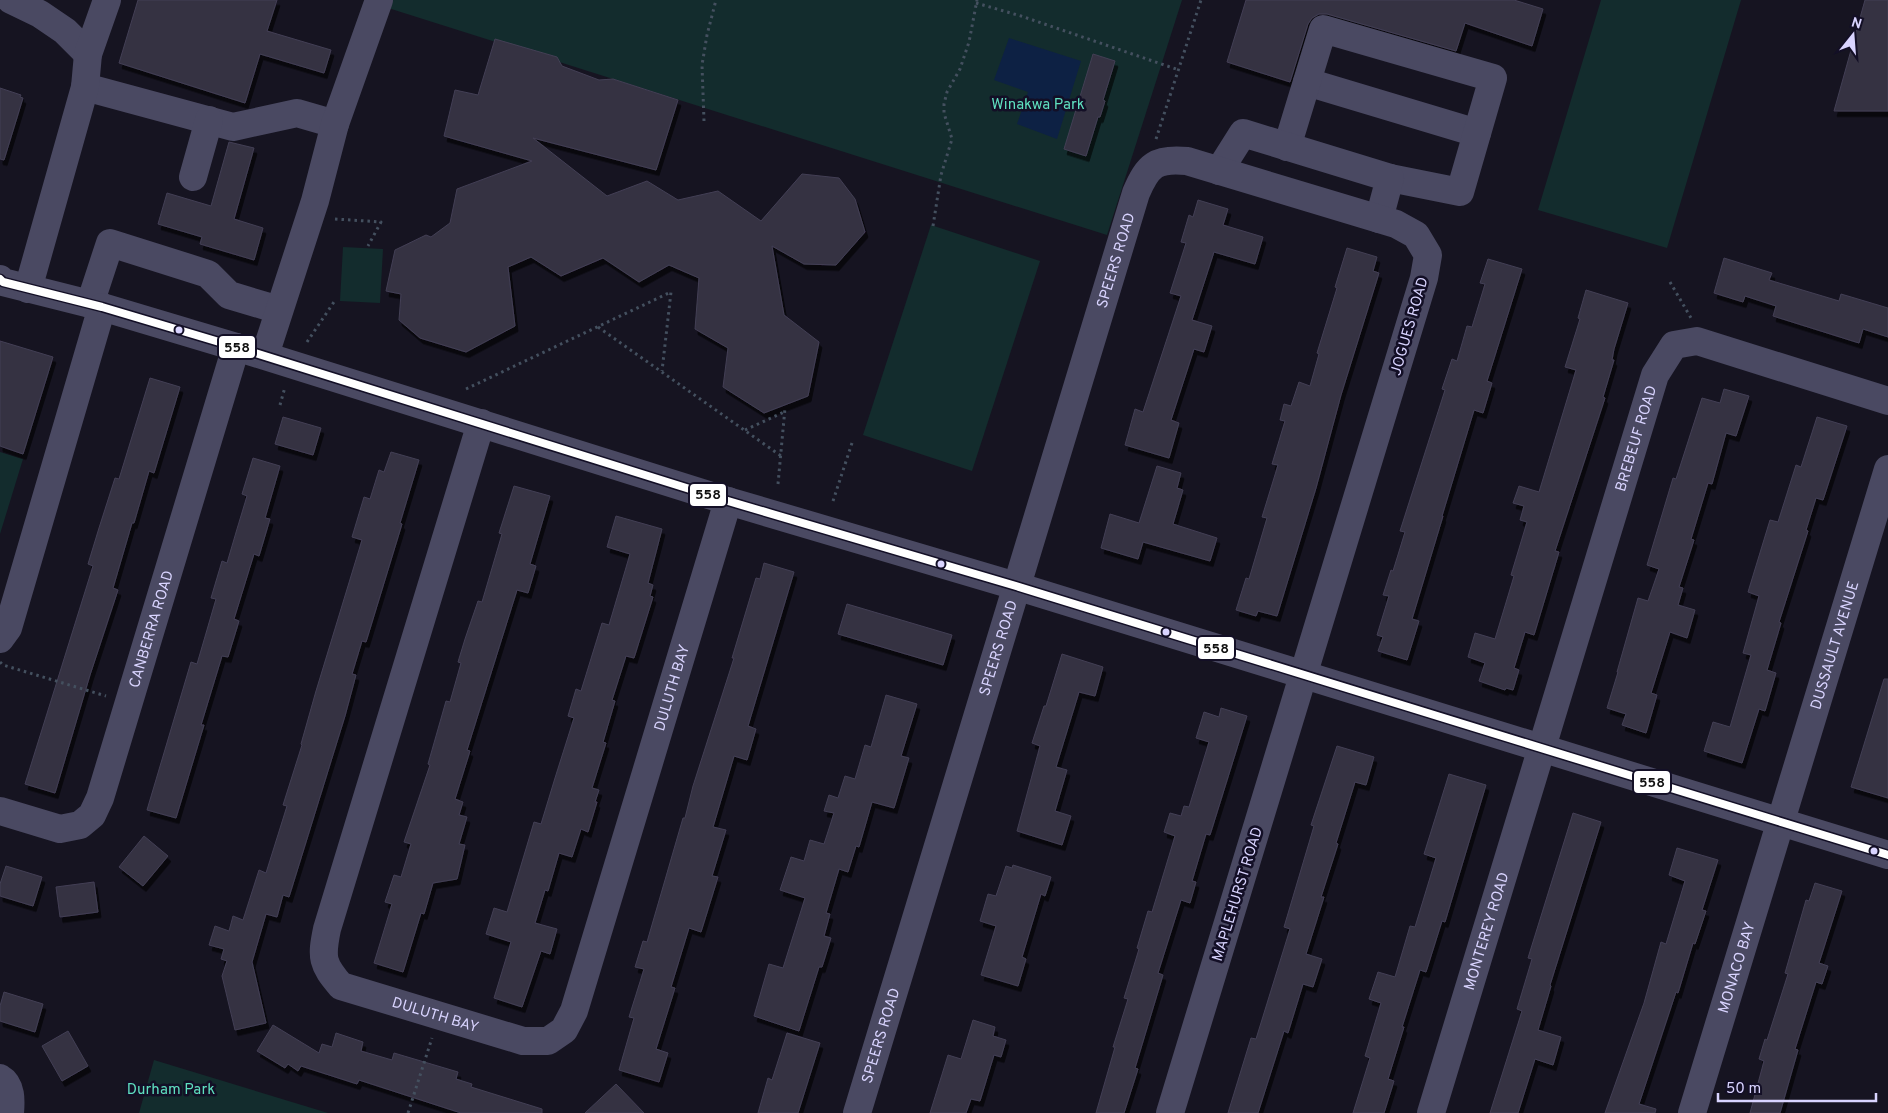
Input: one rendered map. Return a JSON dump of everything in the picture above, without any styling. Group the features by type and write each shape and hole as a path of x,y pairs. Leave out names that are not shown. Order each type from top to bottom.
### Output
{"street":[{"path":"11,0 40,14 65,31 88,54"},
{"path":"28,289 85,87 88,54 107,0"},
{"path":"265,356 310,217 335,124 379,0"},
{"path":"1219,171 1243,133 1390,178 1460,192 1493,78 1323,29 1287,146"},
{"path":"1307,82 1477,132"},
{"path":"85,87 233,126 297,113 335,124"},
{"path":"193,177 209,120"},
{"name":"JOGUES ROAD","path":"1159,162 1186,161 1396,224 1416,235 1428,255 1424,278 1303,676"},
{"name":"SPEERS ROAD","path":"857,1113 1136,193 1144,174 1159,162"},
{"path":"1379,219 1390,178"},
{"path":"0,639 8,628 96,305 110,243 208,274 229,295 279,310"},
{"path":"1,281 96,305 236,347 728,501 1016,586 1888,855"},
{"name":"BREBEUF ROAD","path":"1541,748 1655,375 1674,346 1696,341 1888,401"},
{"name":"CANBERRA ROAD","path":"0,811 60,830 80,825 92,815 100,798 236,347"},
{"name":"DULUTH BAY","path":"481,423 327,929 323,949 327,969 341,986 523,1041 548,1042 564,1030 574,1011 728,501"},
{"name":"DUSSAULT AVENUE","path":"1780,822 1888,469"},
{"name":"MAPLEHURST ROAD","path":"1170,1113 1303,676"},
{"name":"MONTEREY ROAD","path":"1431,1113 1541,748"},
{"name":"MONACO BAY","path":"1692,1113 1780,822"},
{"path":"0,1078 4,1080 11,1097 10,1113"}],"path":[{"path":"704,121 702,65 716,0"},
{"path":"1159,162 1156,156 1156,142 1201,0"},
{"path":"933,226 941,175 952,139 944,113 944,104 966,51 976,2 1179,70"},
{"path":"310,217 381,222 368,246"},
{"path":"1670,282 1706,344"},
{"path":"466,389 671,292 662,371"},
{"path":"307,342 336,299"},
{"path":"598,327 781,456"},
{"path":"280,405 285,387"},
{"path":"744,430 785,410 778,484"},
{"path":"833,501 852,443"},
{"path":"0,661 3,665 129,703"},
{"path":"408,1113 439,1016"}],"green space":[{"name":"Winakwa Park","path":"387,0 1182,0 1107,235 385,7"},
{"path":"1601,0 1741,0 1667,248 1538,210"},
{"path":"931,225 1040,261 972,471 863,435"},
{"path":"343,247 383,249 380,303 340,301"},
{"path":"0,452 23,459 0,534"},
{"name":"Durham Park","path":"154,1060 328,1113 139,1113"}],"water":[{"path":"1009,38 1081,61 1057,139 1017,124 1028,92 994,80"}],"building":[{"path":"138,0 277,0 267,31 331,50 324,73 260,54 245,103 119,63"},
{"path":"1246,0 1514,0 1543,9 1532,46 1465,23 1456,51 1327,14 1319,14 1312,18 1308,24 1290,82 1227,62"},
{"path":"1865,0 1888,0 1888,111 1834,111"},
{"path":"495,39 557,57 562,66 599,80 613,79 678,100 656,170 533,138 607,196 647,181 678,200 718,191 761,221 802,174 839,178 855,199 865,232 836,265 804,264 772,246 784,315 819,342 808,396 764,413 723,387 728,348 695,329 699,278 669,265 639,282 603,258 561,276 531,257 508,267 515,326 466,352 420,338 399,320 401,294 386,291 395,250 426,235 431,237 450,223 457,189 532,161 444,136 455,90 478,95"},
{"path":"1093,54 1115,61 1103,100 1105,101 1086,156 1064,149"},
{"path":"0,88 21,95 20,97 23,98 4,160 0,159"},
{"path":"229,142 254,148 234,219 263,228 254,260 200,244 202,237 158,224 167,193 211,206"},
{"path":"1198,200 1228,209 1223,225 1263,237 1255,264 1214,252 1192,320 1212,326 1204,352 1194,349 1171,420 1179,423 1169,458 1125,445 1135,409 1143,412 1181,296 1170,293 1186,243 1181,242 1189,215 1193,217"},
{"path":"1347,248 1377,257 1373,271 1379,273 1341,395 1316,488 1277,616 1258,611 1256,616 1236,610 1246,578 1249,579 1267,518 1262,517 1278,465 1272,464 1285,421 1280,420 1284,404 1291,406 1299,382 1310,386 1319,354 1317,353"},
{"path":"1724,258 1772,273 1769,280 1839,301 1841,294 1888,308 1888,337 1863,329 1859,343 1773,316 1776,306 1745,296 1743,302 1714,293"},
{"path":"1488,259 1522,269 1487,381 1492,383 1483,413 1474,410 1442,516 1412,619 1419,621 1407,660 1378,651 1383,637 1377,635 1389,596 1383,595 1391,570 1393,571 1405,532 1400,531 1445,390 1442,389 1452,359 1457,361 1467,326 1472,327 1485,284 1480,283"},
{"path":"1586,290 1628,303 1614,349 1612,360 1614,360 1603,397 1605,398 1555,551 1559,552 1534,635 1525,632 1514,668 1519,670 1513,690 1506,688 1505,690 1479,681 1485,663 1468,657 1475,633 1495,639 1514,576 1511,575 1527,522 1520,520 1524,506 1513,503 1519,486 1539,492 1576,370 1565,367 1580,319 1578,318"},
{"path":"0,341 53,357 23,454 0,446"},
{"path":"150,378 180,387 154,473 149,471 134,523 132,523 113,588 118,590 90,675 55,793 25,784 93,566 88,564 99,528 115,478 119,479"},
{"path":"1724,389 1749,396 1736,436 1726,433 1712,484 1708,483 1691,539 1694,540 1679,587 1683,588 1678,605 1695,610 1687,638 1670,632 1651,693 1657,695 1646,733 1622,725 1626,714 1607,708 1638,598 1648,601 1659,569 1647,565 1673,478 1676,479 1702,398 1720,403"},
{"path":"283,417 321,428 313,455 275,444"},
{"path":"1817,417 1847,426 1823,500 1816,498 1806,530 1808,531 1779,622 1781,623 1767,670 1776,673 1765,711 1759,709 1742,763 1704,751 1713,722 1730,727 1751,655 1743,653 1759,596 1748,592 1770,520 1778,522 1796,465 1801,467"},
{"path":"391,452 419,460 400,523 402,524 366,642 362,641 352,674 356,675 345,716 289,897 283,895 277,917 266,914 252,962 266,1023 235,1030 222,976 227,961 221,959 224,949 209,945 215,926 229,931 233,916 243,920 259,870 266,873 287,806 283,805 362,540 352,537 364,497 370,499 379,470 384,472"},
{"path":"253,458 280,466 265,518 270,519 259,556 254,554 234,619 239,621 228,657 222,656 201,725 204,725 176,818 147,810 191,662 197,664 216,599 211,598 222,561 227,563 247,496 242,494"},
{"path":"1157,466 1181,473 1177,488 1183,490 1173,524 1217,538 1210,561 1143,542 1138,559 1101,548 1110,514 1139,523"},
{"path":"514,486 550,496 530,564 536,566 528,593 517,590 467,750 470,751 455,799 463,802 459,815 467,817 459,844 465,845 457,879 433,883 424,914 421,913 403,972 374,963 392,904 385,902 394,875 401,877 411,844 404,842 430,765 428,764 446,701 450,702 461,663 458,662 465,639 478,601 482,602 502,534 499,533"},
{"path":"616,516 662,529 648,583 653,585 650,596 653,597 634,658 626,656 612,700 615,701 603,742 606,743 592,788 599,790 588,832 581,829 572,857 559,853 548,891 545,890 535,923 557,929 550,954 541,951 522,1007 494,998 511,942 486,934 494,908 507,912 534,822 541,824 574,718 568,716 576,689 581,691 602,623 609,625 630,554 607,547"},
{"path":"764,563 794,572 748,726 756,729 747,760 734,756 713,827 726,830 712,876 718,877 701,932 689,928 671,987 675,988 656,1049 668,1053 659,1082 619,1070 634,1018 629,1017 644,969 635,967 643,941 647,942 683,818 685,818 693,786 734,658 732,658 756,578 760,579"},
{"path":"847,604 952,635 943,665 838,634"},
{"path":"1062,654 1103,667 1095,696 1079,692 1056,767 1067,770 1055,811 1071,816 1062,845 1017,831 1040,746 1032,743"},
{"path":"1884,679 1888,679 1888,798 1851,787"},
{"path":"886,695 917,704 901,756 909,758 894,808 872,802 859,847 856,846 848,872 839,869 826,913 830,914 824,936 831,938 822,967 819,967 799,1031 754,1016 769,964 783,968 805,898 780,890 791,857 804,861 810,840 824,844 834,813 824,811 829,795 838,798 845,776 855,779 865,745 871,747"},
{"path":"1221,708 1247,716 1210,835 1206,834 1192,881 1196,882 1190,903 1181,900 1158,973 1163,975 1135,1068 1138,1069 1124,1113 1096,1113 1128,999 1124,998 1139,949 1137,948 1148,911 1152,912 1175,836 1164,832 1170,813 1181,816 1184,806 1189,807 1209,742 1196,738 1204,712 1219,717"},
{"path":"1337,746 1374,757 1366,785 1355,782 1321,897 1324,897 1306,954 1322,959 1313,987 1303,984 1288,1033 1284,1031 1258,1113 1228,1113 1251,1038 1256,1039 1290,929 1284,927 1314,826 1311,825"},
{"path":"1449,774 1486,785 1445,922 1442,921 1426,972 1420,970 1402,1027 1404,1027 1388,1079 1394,1081 1384,1113 1353,1113 1370,1058 1365,1056 1381,1003 1369,999 1378,972 1395,977 1410,926 1415,927 1436,858 1424,854"},
{"path":"1573,813 1601,822 1550,985 1538,1030 1561,1037 1553,1065 1535,1059 1518,1113 1490,1113 1522,1011 1517,1009 1532,959 1528,958"},
{"path":"144,836 168,856 143,886 119,867"},
{"path":"1677,848 1718,860 1702,910 1706,911 1695,944 1693,943 1678,993 1676,992 1639,1104 1656,1109 1655,1113 1605,1113 1644,1003 1661,942 1666,944 1685,881 1669,875"},
{"path":"1013,865 1051,877 1045,896 1041,894 1022,957 1026,959 1018,986 981,975 996,926 980,921 988,894 996,896 1006,866 1012,868"},
{"path":"6,866 42,877 33,906 0,896 0,884"},
{"path":"94,882 98,912 60,917 56,887"},
{"path":"1815,883 1842,891 1819,963 1828,966 1822,984 1816,982 1795,1049 1798,1050 1780,1113 1750,1113 1764,1061 1759,1059 1788,974 1785,973 1806,900 1809,901"},
{"path":"4,992 43,1004 35,1032 0,1021 0,1006"},
{"path":"973,1020 995,1027 993,1036 1006,1040 1001,1057 994,1055 980,1101 971,1099 966,1113 930,1113 948,1055 961,1059"},
{"path":"273,1025 319,1053 322,1044 332,1047 336,1033 363,1042 361,1051 392,1060 394,1053 458,1072 456,1079 472,1084 471,1087 542,1109 542,1113 461,1113 359,1080 357,1084 301,1066 298,1071 288,1064 285,1068 257,1051"},
{"path":"68,1031 88,1066 62,1081 42,1046"},
{"path":"787,1033 820,1043 798,1113 758,1113 768,1078 772,1080"},
{"path":"616,1084 644,1113 585,1113"}],"transit line":[{"name":"558","path":"0,279 3,282 102,307 236,347 728,501 1016,586 1888,855"}]}
